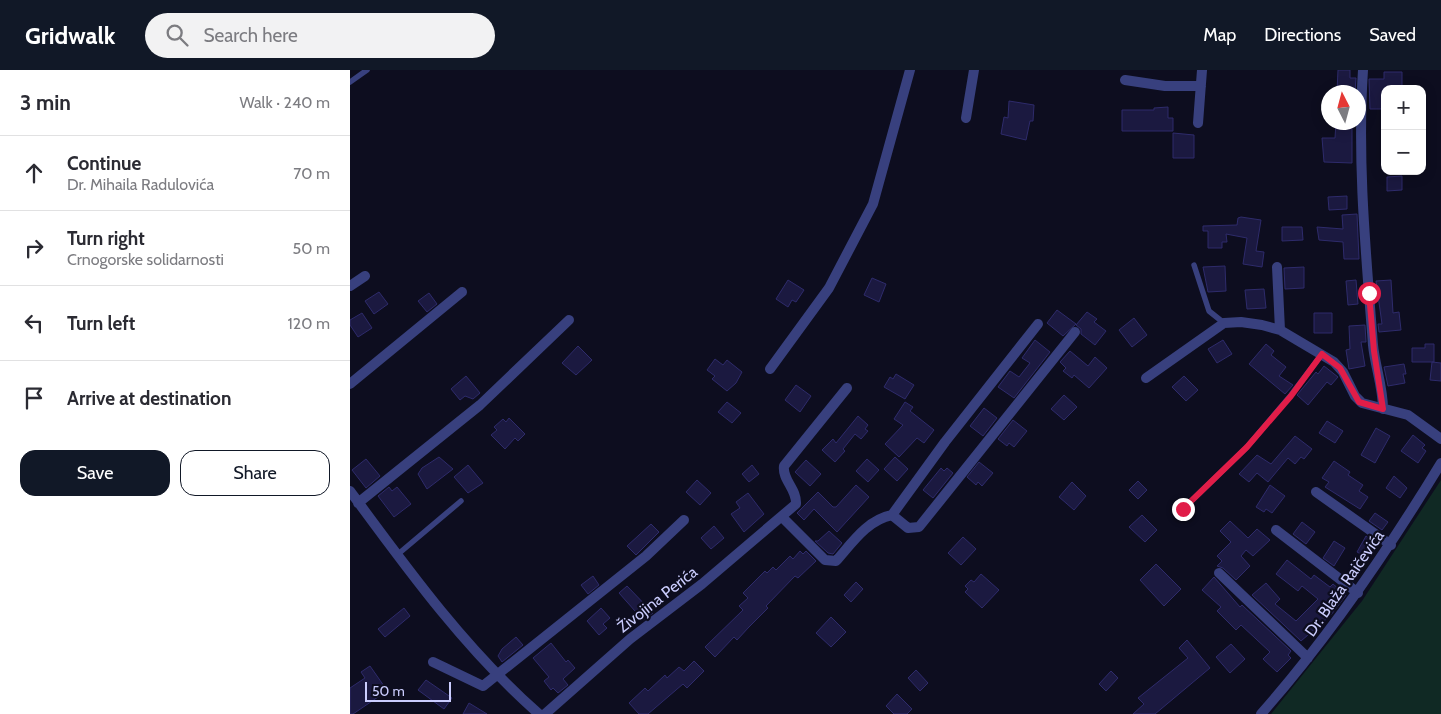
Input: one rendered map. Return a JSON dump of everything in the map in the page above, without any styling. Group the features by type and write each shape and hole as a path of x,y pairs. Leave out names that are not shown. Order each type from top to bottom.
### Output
{"street":[{"path":"770,369 829,288 873,204 910,70"},
{"path":"966,118 974,70"},
{"path":"1198,123 1202,70"},
{"path":"1363,70 1361,144 1364,216 1374,351 1383,409"},
{"path":"1125,80 1164,86 1201,86"},
{"path":"1277,266 1280,330"},
{"path":"350,286 365,276"},
{"path":"350,384 462,292"},
{"path":"358,503 480,404 569,320"},
{"path":"1146,378 1224,323 1253,323 1280,330 1322,354 1340,368 1359,402 1417,420 1441,439"},
{"path":"846,388 784,466 785,477 796,498 796,504 786,514 825,560 830,562 836,561 871,524 882,517 892,515 945,442 1038,324"},
{"path":"892,515 908,528 919,527 1075,332"},
{"name":"Dr. Blaža Raičevića","path":"1261,714 1308,658 1358,593 1391,545 1441,463"},
{"path":"350,491 449,621 498,676 539,714"},
{"path":"1316,492 1391,545"},
{"name":"Živojina Perića","path":"545,714 630,639 702,584 786,514"},
{"path":"433,662 483,686 498,676 646,556 684,520"},
{"path":"1276,530 1358,593"},
{"path":"1219,573 1308,658"}],"lane":[{"path":"350,82 366,70"},
{"path":"1194,265 1209,311 1224,323"},
{"path":"1183,509 1247,447 1291,396 1322,354"},
{"path":"397,555 461,501"}],"green space":[{"path":"1441,480 1441,714 1271,714 1362,601"}],"building":[{"path":"1338,70 1350,70 1350,78 1356,78 1356,85 1337,85"},
{"path":"1384,72 1402,72 1402,85 1381,85 1381,109 1370,109 1369,79 1384,79"},
{"path":"1009,101 1034,105 1033,121 1030,121 1026,140 1001,134 1004,117 1008,118"},
{"path":"1168,107 1168,118 1173,118 1173,131 1122,131 1122,110 1154,110 1154,108"},
{"path":"1336,130 1352,130 1352,163 1324,162 1322,138 1335,138"},
{"path":"1173,133 1194,135 1194,158 1173,158"},
{"path":"1402,176 1402,190 1387,191 1387,177"},
{"path":"1347,196 1347,209 1329,210 1328,197"},
{"path":"1357,214 1359,259 1344,259 1343,242 1319,240 1317,227 1343,229 1342,215"},
{"path":"1238,218 1261,220 1256,251 1264,252 1262,267 1243,264 1247,238 1226,234 1227,242 1222,242 1222,248 1208,248 1208,231 1203,231 1203,226 1237,225"},
{"path":"1282,227 1302,227 1303,240 1282,241"},
{"path":"1225,266 1226,291 1208,292 1203,267"},
{"path":"1304,267 1304,288 1285,289 1284,268"},
{"path":"872,278 886,284 879,302 864,295"},
{"path":"788,280 804,290 796,302 792,300 788,307 776,299"},
{"path":"1356,280 1358,304 1348,305 1346,281"},
{"path":"1391,280 1393,313 1399,312 1401,330 1379,332 1378,324 1382,324 1376,281"},
{"path":"1264,289 1266,308 1247,309 1245,290"},
{"path":"379,292 388,304 374,314 365,301"},
{"path":"429,293 437,304 427,312 418,301"},
{"path":"1057,310 1076,324 1063,336 1047,323"},
{"path":"1087,312 1097,319 1094,322 1106,331 1095,345 1081,334 1081,329 1076,325"},
{"path":"362,313 372,328 358,337 350,325 350,320"},
{"path":"1314,313 1332,313 1332,333 1314,333"},
{"path":"1134,318 1147,335 1132,347 1119,330"},
{"path":"1365,325 1366,342 1361,342 1365,366 1349,369 1346,350 1350,349 1349,326"},
{"path":"1035,340 1050,352 1014,398 998,387 1010,371 1019,377 1030,363 1022,358"},
{"path":"1223,340 1232,354 1217,363 1208,349"},
{"path":"1266,344 1274,351 1271,355 1286,367 1279,376 1293,385 1285,394 1249,364"},
{"path":"1425,344 1434,344 1434,362 1412,362 1412,348 1425,348"},
{"path":"578,346 592,360 576,375 562,363"},
{"path":"1070,351 1088,366 1095,357 1107,368 1089,388 1074,375 1072,378 1063,371 1066,368 1060,362"},
{"path":"715,359 723,365 727,360 742,372 736,383 727,391 712,379 715,376 707,370"},
{"path":"1432,362 1441,363 1441,381 1430,380"},
{"path":"1404,364 1406,374 1403,374 1405,383 1388,386 1384,367"},
{"path":"1324,366 1338,377 1331,385 1327,382 1308,405 1297,395 1316,372 1318,374"},
{"path":"896,374 914,385 905,399 884,387 890,377 893,379"},
{"path":"466,376 480,393 473,399 465,396 460,400 451,389"},
{"path":"1184,376 1198,390 1186,401 1172,387"},
{"path":"796,385 811,396 800,412 785,400"},
{"path":"1064,395 1077,407 1064,420 1051,409"},
{"path":"727,402 741,413 732,423 718,412"},
{"path":"905,402 913,407 910,411 934,430 924,443 917,438 899,457 885,444 903,425 894,419"},
{"path":"984,408 997,418 983,436 970,426"},
{"path":"858,416 868,425 865,429 868,431 861,439 855,434 843,449 845,451 835,462 822,450 833,439 836,443"},
{"path":"509,418 525,434 518,441 515,438 505,449 491,435 497,430 494,427 503,419 506,422"},
{"path":"1013,420 1027,431 1014,447 1009,443 1007,446 998,439"},
{"path":"1327,421 1343,431 1335,443 1319,433"},
{"path":"1376,428 1390,436 1375,463 1361,455"},
{"path":"1413,435 1425,445 1422,448 1426,451 1418,463 1401,451"},
{"path":"1295,436 1312,449 1304,459 1301,457 1295,464 1288,458 1268,482 1257,473 1249,482 1239,474 1257,455 1271,464"},
{"path":"439,457 453,469 427,489 418,474 422,468"},
{"path":"895,457 908,469 897,481 884,469"},
{"path":"366,459 380,476 366,488 352,470"},
{"path":"867,459 879,470 868,482 856,471"},
{"path":"806,460 821,474 810,486 795,472"},
{"path":"1334,461 1350,472 1348,475 1363,485 1359,491 1368,497 1360,509 1325,487 1329,482 1322,478"},
{"path":"979,462 993,473 982,486 978,482 976,485 967,477"},
{"path":"468,465 483,483 468,493 454,477"},
{"path":"752,465 759,474 749,482 742,474"},
{"path":"941,468 944,471 947,468 953,473 933,498 923,490"},
{"path":"1394,476 1407,488 1400,498 1386,488"},
{"path":"697,480 711,493 700,505 686,492"},
{"path":"1138,481 1147,490 1138,499 1129,490"},
{"path":"1072,482 1086,496 1074,510 1059,497"},
{"path":"856,485 869,497 837,532 814,509 804,520 797,513 818,492 833,507 836,507"},
{"path":"1270,485 1285,496 1272,513 1266,509 1264,512 1256,507"},
{"path":"389,487 392,491 397,487 411,504 394,517 378,496"},
{"path":"748,493 764,514 744,532 731,514 740,508 736,502"},
{"path":"1375,513 1388,522 1382,530 1369,521"},
{"path":"1142,515 1157,530 1145,542 1129,527"},
{"path":"1230,521 1248,538 1257,529 1270,540 1253,556 1246,550 1241,556 1250,566 1236,580 1223,568 1217,566 1222,561 1217,556 1231,542 1220,531"},
{"path":"1302,522 1315,532 1306,544 1293,534"},
{"path":"651,524 659,532 636,555 627,546"},
{"path":"714,526 724,538 711,549 701,538"},
{"path":"829,531 842,543 833,554 828,553 815,541 818,541"},
{"path":"1366,536 1374,542 1372,544 1375,546 1368,558 1357,552"},
{"path":"963,537 976,549 961,565 948,553"},
{"path":"1334,541 1345,548 1334,566 1323,558"},
{"path":"800,551 803,554 806,551 816,561 798,578 795,576 737,640 734,637 715,657 705,647 743,610 739,606 748,598 743,593 765,571 767,573 773,567 776,570 790,556 793,559"},
{"path":"1287,560 1311,579 1314,575 1330,587 1333,584 1346,595 1331,615 1301,641 1252,595 1266,583 1280,599 1275,604 1296,621 1318,599 1302,586 1298,591 1276,574"},
{"path":"1156,564 1181,589 1164,606 1140,580"},
{"path":"981,574 999,590 982,608 965,592 968,589 965,586 971,580 974,582"},
{"path":"593,576 599,585 588,594 581,585"},
{"path":"1214,577 1240,607 1242,605 1291,651 1288,655 1291,658 1277,672 1263,659 1270,652 1241,625 1236,630 1217,611 1221,607 1202,590"},
{"path":"856,582 863,589 851,602 844,595"},
{"path":"627,586 653,613 643,620 619,593"},
{"path":"404,608 410,616 385,637 378,629"},
{"path":"601,608 610,618 603,624 607,628 599,635 587,621"},
{"path":"831,617 846,632 831,647 816,633"},
{"path":"516,637 523,645 502,662 498,656 502,649"},
{"path":"1187,640 1210,668 1155,714 1133,714 1144,704 1138,698 1188,658 1179,648"},
{"path":"551,643 566,662 568,660 575,668 563,679 568,685 558,693 553,688 551,690 544,681 549,677 533,658"},
{"path":"1231,644 1245,659 1230,673 1216,657"},
{"path":"694,661 704,671 687,688 683,684 648,714 639,714 629,703 645,688 648,691 665,675 667,678 679,667 684,671"},
{"path":"370,666 384,686 381,688 384,693 353,714 350,714 350,688 365,678 361,672"},
{"path":"916,670 928,683 920,691 908,678"},
{"path":"1111,671 1118,678 1106,691 1099,684"},
{"path":"426,680 452,698 444,709 418,690"},
{"path":"897,694 912,709 907,714 894,714 886,706"},
{"path":"469,703 487,714 463,714"}],"route":[{"path":"1183,509 1247,447 1291,396 1322,354 1340,368 1359,402 1383,409 1374,351 1369,293"}]}
